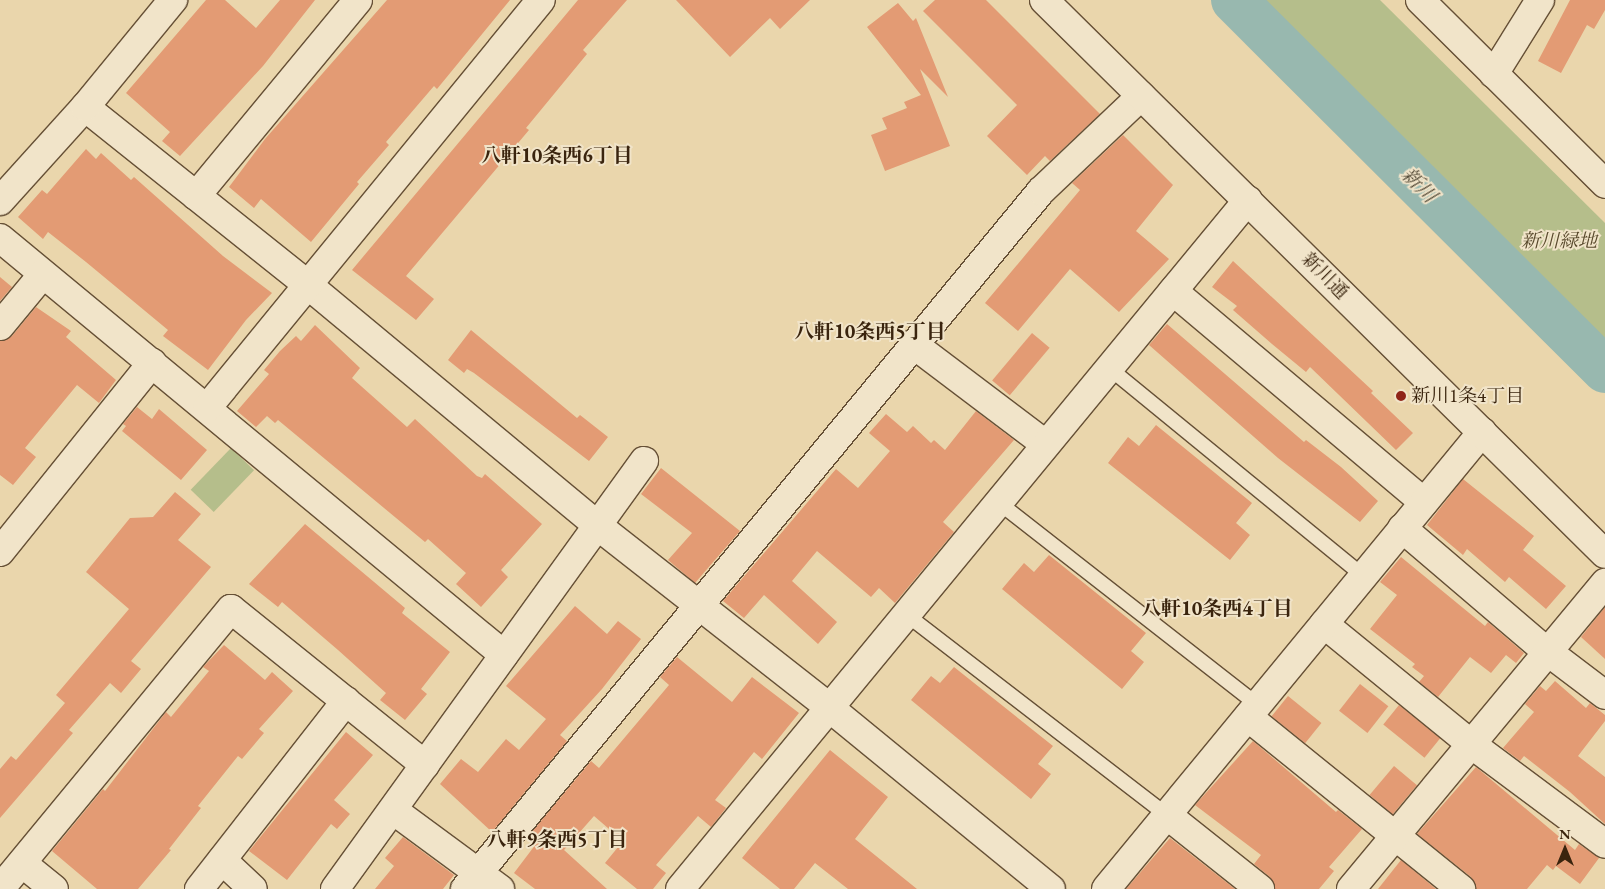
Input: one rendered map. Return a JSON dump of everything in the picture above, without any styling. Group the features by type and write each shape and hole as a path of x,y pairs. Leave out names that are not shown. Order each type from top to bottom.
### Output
{"street":[{"path":"0,201 85,107 172,0"},
{"path":"196,196 358,0"},
{"path":"207,408 541,0"},
{"name":"新川通","path":"1044,0 1605,554"},
{"path":"1420,0 1605,184"},
{"path":"1494,74 1540,0"},
{"path":"393,810 481,884 700,606 913,344 1041,191 1141,96"},
{"path":"85,107 308,285 598,526 831,709 1051,889"},
{"path":"680,889 831,709 1044,443 1174,291 1248,200"},
{"path":"0,238 504,655"},
{"path":"0,326 42,274"},
{"path":"1174,291 1424,502"},
{"path":"913,344 1044,443"},
{"path":"0,552 152,363"},
{"path":"1106,889 1482,432"},
{"path":"335,889 644,461"},
{"path":"1402,528 1548,652 1605,695"},
{"path":"1351,889 1605,583"},
{"path":"0,889 231,609 425,765"},
{"path":"1324,624 1471,744 1605,844"},
{"path":"200,889 346,701"},
{"path":"1253,711 1394,835 1461,889"},
{"path":"1167,816 1260,889"},
{"path":"222,860 253,889"},
{"path":"22,863 54,889"}],"lane":[{"path":"1108,367 1363,576"},
{"path":"998,502 1253,711"},
{"path":"907,615 1167,816"}],"green space":[{"name":"新川緑地","path":"1254,0 1380,0 1605,223 1605,352"},
{"path":"231,448 254,470 214,512 191,490"}],"building":[{"path":"206,0 225,0 256,28 280,0 315,0 263,66 180,156 162,141 170,132 126,93"},
{"path":"387,0 510,0 437,89 434,86 386,142 389,145 357,182 359,184 311,242 261,199 254,208 229,187 265,139"},
{"path":"578,0 627,0 583,50 587,54 526,128 529,130 406,276 434,299 416,320 352,270"},
{"path":"676,0 810,0 780,29 770,18 730,57"},
{"path":"935,0 986,0 1100,114 1050,161 1045,156 1027,175 987,136 1017,105 923,11"},
{"path":"1570,0 1605,0 1605,10 1594,29 1587,25 1561,73 1538,61"},
{"path":"898,3 913,21 916,18 948,97 920,69 950,146 885,171 871,135 887,129 882,118 907,108 904,102 921,95 867,27"},
{"path":"1123,135 1173,185 1136,231 1169,259 1119,312 1070,269 1018,331 985,303 1080,190 1072,183"},
{"path":"86,149 96,159 101,153 131,180 134,177 223,256 272,293 246,320 208,370 163,336 168,330 86,262 48,232 43,239 18,217 42,190 47,194"},
{"path":"1233,261 1373,391 1371,393 1413,433 1396,450 1310,367 1306,372 1233,310 1237,306 1212,287"},
{"path":"0,277 12,287 0,301"},
{"path":"36,307 71,331 66,337 116,380 99,403 77,385 25,448 36,457 13,485 0,475 0,341 12,336"},
{"path":"1167,324 1304,442 1306,440 1341,467 1378,501 1360,522 1278,458 1149,345"},
{"path":"315,325 360,368 352,378 407,427 415,419 477,476 482,478 485,474 542,524 501,570 508,577 481,607 456,584 466,573 428,539 425,542 278,420 275,423 267,416 256,427 237,411 269,374 264,370 280,351 296,336 301,341"},
{"path":"471,330 577,418 580,415 608,437 589,461 474,373 467,369 464,373 448,360"},
{"path":"1032,333 1050,348 1010,395 992,380"},
{"path":"137,407 152,419 159,409 207,450 181,480 122,431 126,426 123,424"},
{"path":"976,411 1014,440 943,522 954,532 895,603 879,588 871,597 817,551 792,581 837,622 818,644 764,595 744,618 723,601 836,469 858,488 890,451 869,433 886,414 907,432 913,426 931,443 934,440 945,450"},
{"path":"1156,425 1252,503 1236,523 1250,535 1230,560 1108,463 1128,437 1139,446"},
{"path":"661,468 740,531 695,583 668,560 692,533 641,494"},
{"path":"1463,479 1534,536 1523,550 1566,586 1546,609 1509,577 1505,582 1467,549 1463,555 1427,525"},
{"path":"175,492 201,514 178,540 211,567 131,661 141,669 121,693 110,683 69,730 73,733 0,818 0,769 11,756 16,760 65,703 56,695 129,609 86,572 130,518 153,517"},
{"path":"305,524 405,608 402,613 450,652 421,689 427,694 405,720 380,700 386,693 338,650 282,602 278,607 249,584"},
{"path":"1049,555 1146,633 1131,651 1144,662 1122,689 1002,589 1024,563 1034,572"},
{"path":"1401,557 1485,626 1488,622 1524,653 1516,663 1506,655 1491,673 1470,657 1438,697 1419,682 1424,676 1412,667 1415,664 1370,629 1397,595 1380,582"},
{"path":"575,606 607,634 618,621 641,639 602,689 560,735 567,741 492,832 440,784 461,759 478,772 506,739 519,750 546,719 506,686"},
{"path":"1605,607 1605,659 1581,637"},
{"path":"224,645 265,680 272,672 293,691 259,729 264,733 242,759 238,756 198,806 201,808 169,849 171,850 138,889 97,889 52,851 103,789 105,791 166,712 171,717 209,671 203,667"},
{"path":"677,657 732,702 752,677 799,713 762,759 754,752 715,800 726,808 711,827 698,816 656,865 666,873 653,889 637,889 605,863 623,841 594,816 564,850 607,889 535,889 514,873 539,840 531,833 591,761 599,768 669,685 660,677"},
{"path":"954,667 1053,746 1038,764 1051,774 1031,799 911,700 931,676 940,683"},
{"path":"1555,681 1586,708 1590,703 1605,715 1605,721 1578,756 1605,777 1605,824 1570,792 1524,756 1520,761 1503,748 1534,712 1525,704 1540,686 1546,691"},
{"path":"1360,684 1388,706 1367,733 1339,711"},
{"path":"1288,696 1321,723 1305,743 1272,716"},
{"path":"1399,705 1440,738 1424,758 1383,724"},
{"path":"346,732 373,755 334,800 350,814 337,829 331,824 287,880 249,851"},
{"path":"1253,741 1336,812 1338,810 1362,829 1329,867 1334,871 1319,889 1275,889 1270,877 1254,864 1261,855 1195,805"},
{"path":"830,750 888,797 855,839 917,889 848,889 815,863 794,889 780,889 742,858"},
{"path":"1394,766 1417,785 1393,814 1370,795"},
{"path":"1476,767 1575,850 1579,844 1599,858 1580,884 1556,866 1553,870 1547,865 1527,889 1476,889 1471,877 1417,834"},
{"path":"403,837 454,875 443,889 375,889 394,866 385,858"},
{"path":"1170,838 1235,889 1126,889"},
{"path":"1401,860 1436,889 1378,889"}],"waterway":[{"name":"新川","path":"1234,0 1605,370"}],"place":[{"name":"新川1条4丁目","path":"1401,396"}],"district":[{"name":"八軒10条西6丁目","path":"557,155"},
{"name":"八軒10条西5丁目","path":"870,331"},
{"name":"八軒10条西4丁目","path":"1217,608"},
{"name":"八軒9条西5丁目","path":"557,839"}]}
